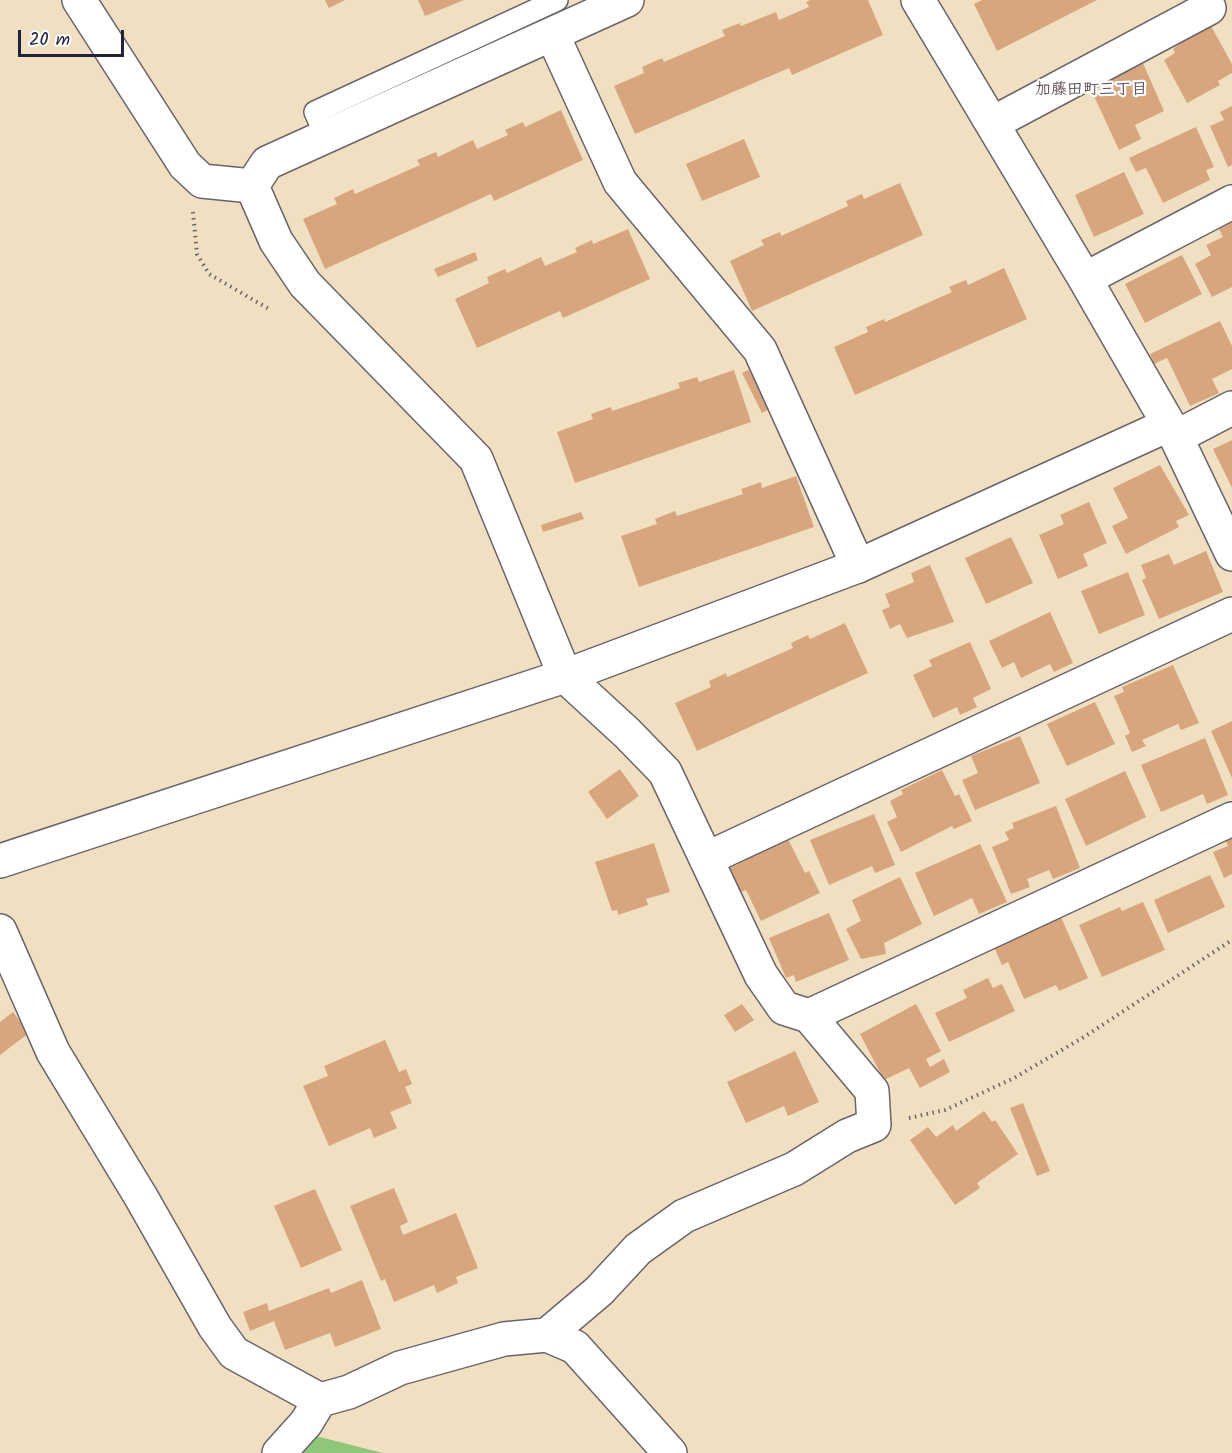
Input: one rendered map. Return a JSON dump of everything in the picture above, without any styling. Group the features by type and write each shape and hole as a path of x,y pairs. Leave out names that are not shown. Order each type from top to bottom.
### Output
{"street":[{"path":"79,0 191,171 202,181 252,186"},
{"path":"252,186 267,163 553,36 627,0"},
{"path":"918,0 1085,279 1172,431 1232,554"},
{"path":"993,123 1213,3"},
{"path":"553,36 620,182 760,350 858,566"},
{"path":"252,186 276,241 305,284 476,459 565,676 627,733 665,772 761,975 784,1008 809,1016 872,1091 874,1125 847,1136 794,1169 684,1216 638,1249 599,1291 548,1335"},
{"path":"1085,279 1232,202"},
{"path":"0,861 565,676 858,566 1172,431 1232,408"},
{"path":"706,860 1232,614"},
{"path":"809,1016 1232,819"},
{"path":"0,931 53,1052 141,1197 215,1327 234,1353 321,1400"},
{"path":"279,1453 306,1423 321,1400 349,1392 400,1368 504,1339 548,1335 574,1347 670,1453"}],"lane":[{"path":"326,137 315,112 557,0"}],"path":[{"path":"191,171 196,254 210,274 269,309"},
{"path":"874,1125 945,1110 1014,1078 1084,1037 1232,940"}],"green space":[{"path":"308,1434 383,1453 299,1453"}],"building":[{"path":"325,0 345,0 329,8"},
{"path":"418,0 464,0 425,16"},
{"path":"810,0 868,0 883,35 792,75 789,68 635,134 614,86 644,73 642,67 662,58 664,62 725,36 722,30 740,23 741,26 776,12 779,20 809,7 806,2"},
{"path":"982,0 1097,0 997,51 974,4"},
{"path":"1210,24 1232,64 1232,73 1218,81 1220,85 1187,103 1164,60 1175,53 1173,49 1180,44 1179,41"},
{"path":"1142,61 1164,111 1135,125 1141,139 1119,150 1093,94 1109,87 1105,78"},
{"path":"1232,106 1232,165 1228,167 1210,126 1224,120 1220,112"},
{"path":"561,110 583,160 494,201 491,194 325,269 303,219 337,204 334,198 353,189 355,194 420,165 417,160 436,152 438,157 473,140 477,149 508,135 505,130 523,122 525,127"},
{"path":"1196,127 1214,167 1206,170 1210,180 1163,203 1146,168 1136,172 1129,158"},
{"path":"744,139 760,177 702,201 686,164"},
{"path":"1124,172 1144,214 1094,237 1075,195"},
{"path":"900,183 923,235 752,311 730,261 764,245 761,240 780,232 781,236 848,206 846,201 862,194 864,199"},
{"path":"1232,222 1232,287 1212,297 1195,264 1211,255 1206,245 1223,237 1219,229"},
{"path":"628,229 650,279 563,318 560,311 477,348 455,299 489,283 487,277 505,269 507,273 541,257 545,266 577,252 575,248 592,240 593,244"},
{"path":"475,252 478,260 438,277 434,269"},
{"path":"1182,255 1202,294 1145,323 1125,284"},
{"path":"1004,268 1027,319 855,395 834,347 868,332 866,327 884,319 885,322 952,292 949,287 966,280 968,285"},
{"path":"1220,321 1232,346 1232,369 1212,379 1219,393 1190,406 1167,358 1154,364 1150,354"},
{"path":"750,369 769,409 762,413 742,373"},
{"path":"734,370 751,422 575,483 557,432 593,419 591,414 611,407 612,411 680,388 678,383 697,377 699,382"},
{"path":"1232,440 1232,488 1213,449"},
{"path":"1160,465 1189,515 1176,521 1179,527 1126,554 1112,526 1128,518 1113,488"},
{"path":"796,476 814,527 639,587 621,536 657,524 655,519 675,511 677,516 743,494 741,489 761,482 762,488"},
{"path":"1089,502 1107,543 1083,554 1088,566 1058,579 1039,535 1064,524 1060,515"},
{"path":"581,512 584,519 543,532 541,525"},
{"path":"1011,537 1033,583 986,604 965,558"},
{"path":"1206,551 1223,592 1159,619 1142,580 1146,578 1141,565 1169,554 1174,565"},
{"path":"930,565 954,622 907,638 900,624 890,629 882,610 890,607 885,594 914,582 911,573"},
{"path":"1128,572 1145,615 1099,634 1081,591"},
{"path":"1050,612 1073,663 1054,672 1050,664 1021,678 1014,662 1002,668 989,641"},
{"path":"845,623 868,673 697,751 675,703 711,687 709,681 726,673 727,677 793,648 791,643 808,635 810,639"},
{"path":"970,642 991,689 973,698 977,707 960,715 957,707 933,718 913,675 932,666 929,660"},
{"path":"1173,665 1199,723 1181,730 1178,724 1142,740 1146,746 1132,752 1125,736 1130,733 1114,696 1124,692 1122,687"},
{"path":"1095,702 1115,744 1067,766 1047,724"},
{"path":"1232,721 1232,778 1211,731"},
{"path":"1020,736 1040,783 975,810 962,780 978,773 971,756"},
{"path":"1205,738 1228,795 1207,804 1203,794 1161,812 1141,765"},
{"path":"620,769 639,796 607,819 588,792"},
{"path":"942,770 955,796 959,794 972,821 954,829 952,826 901,852 887,822 897,817 890,801 903,794 901,790"},
{"path":"1125,771 1146,817 1086,846 1065,799"},
{"path":"1056,806 1080,868 1053,879 1049,870 1027,879 1030,887 1011,894 992,847 1009,840 1005,832 1014,828 1012,823"},
{"path":"874,814 895,865 875,873 872,866 829,885 810,840"},
{"path":"1232,834 1232,874 1224,878 1213,852 1228,846 1224,837"},
{"path":"788,839 805,873 809,871 820,893 761,921 746,890 741,892 730,868"},
{"path":"654,843 670,892 646,899 648,905 618,915 617,910 612,911 595,862"},
{"path":"980,844 1007,902 979,914 972,898 934,916 915,873"},
{"path":"1210,875 1225,907 1168,933 1154,900"},
{"path":"900,877 922,924 884,943 886,954 861,959 846,929 861,921 852,900"},
{"path":"1143,902 1165,950 1102,977 1079,925 1120,907 1122,911"},
{"path":"829,913 849,960 796,982 794,975 786,978 769,938"},
{"path":"1060,915 1088,978 1059,991 1056,985 1024,999 1008,962 1002,965 994,947"},
{"path":"988,978 993,988 1002,984 1015,1011 949,1042 935,1013 967,998 963,990"},
{"path":"742,1004 754,1020 735,1032 724,1015"},
{"path":"916,1004 941,1051 926,1059 930,1067 944,1059 950,1072 920,1088 909,1068 884,1080 860,1034"},
{"path":"13,1012 29,1033 0,1055 0,1022"},
{"path":"385,1040 399,1072 406,1069 412,1084 405,1087 412,1103 390,1112 397,1128 374,1138 370,1128 329,1146 303,1086 328,1076 324,1066"},
{"path":"795,1051 819,1102 788,1116 784,1106 746,1123 727,1082"},
{"path":"1023,1103 1050,1171 1037,1176 1010,1108"},
{"path":"984,1111 992,1122 995,1120 1018,1154 977,1183 980,1188 955,1205 910,1140 928,1127 936,1137 953,1125 956,1131"},
{"path":"394,1188 408,1222 400,1226 403,1235 456,1213 478,1268 456,1277 458,1283 437,1293 434,1285 394,1302 385,1279 381,1281 350,1206"},
{"path":"315,1189 342,1250 301,1268 274,1206"},
{"path":"362,1280 381,1329 335,1347 330,1333 285,1350 274,1321 250,1331 243,1312 267,1303 269,1311 329,1288 331,1293"}],"district":[{"name":"加藤田町三丁目","path":"1091,91"}]}
